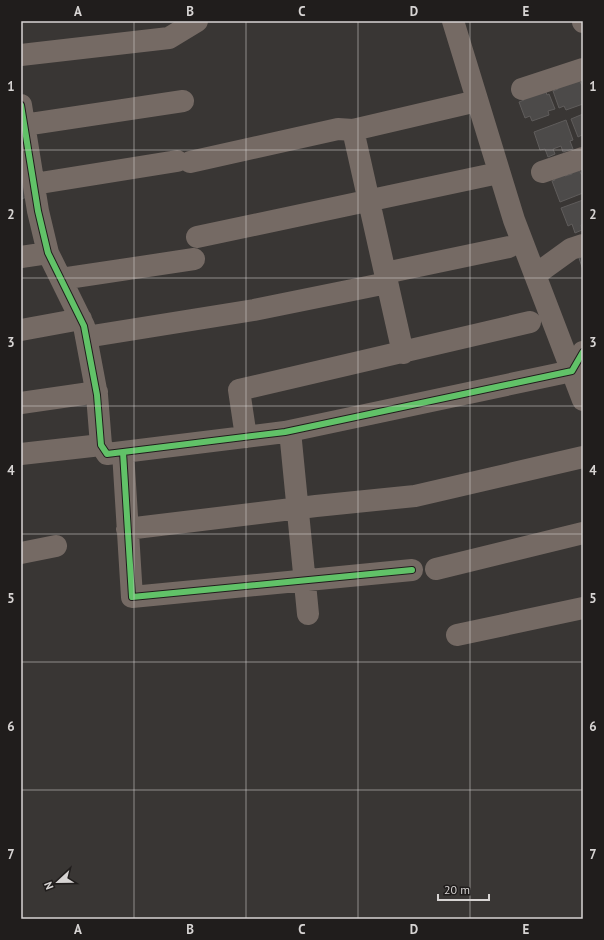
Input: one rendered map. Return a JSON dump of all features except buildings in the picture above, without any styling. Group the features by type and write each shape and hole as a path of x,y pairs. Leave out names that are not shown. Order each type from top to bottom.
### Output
{"street":[{"path":"21,55 169,38 197,21"},
{"path":"453,21 514,220 583,400"},
{"path":"522,89 583,70"},
{"path":"183,101 23,115 34,184 48,253 84,328 97,392 101,445 107,454 290,431 572,371 583,352"},
{"path":"34,184 183,161 338,129 353,130 477,101"},
{"path":"353,130 403,353"},
{"path":"542,172 583,158"},
{"path":"197,237 369,202 423,188 489,176"},
{"path":"536,275 571,249 583,245"},
{"path":"21,330 84,328 254,310 509,247"},
{"path":"21,257 48,253"},
{"path":"61,279 194,259"},
{"path":"246,437 240,390 530,322"},
{"path":"21,403 97,392"},
{"path":"290,431 308,614"},
{"path":"21,454 101,445"},
{"path":"123,452 132,597 412,570"},
{"path":"128,529 298,508 415,496 583,457"},
{"path":"436,569 583,533"},
{"path":"21,552 56,546"},
{"path":"456,635 583,608"}],"cycle path":[{"path":"21,105 38,211 48,253 84,326 97,395 101,445 107,454 285,432 572,371 583,352"},
{"path":"123,452 132,597 412,570"}]}
